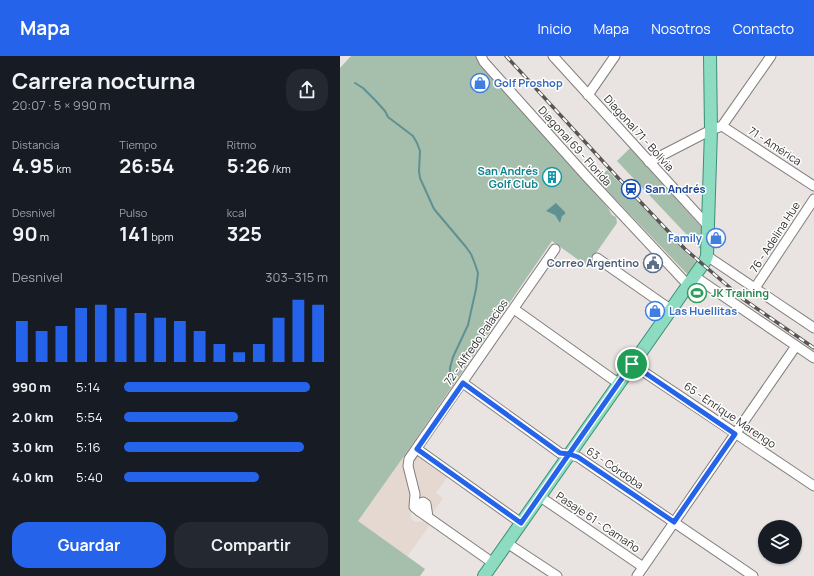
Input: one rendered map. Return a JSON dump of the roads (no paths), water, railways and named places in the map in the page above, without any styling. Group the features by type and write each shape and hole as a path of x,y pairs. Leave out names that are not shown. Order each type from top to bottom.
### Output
{"main road":[{"path":"484,576 707,256 716,128 710,56"}],"street":[{"name":"Diagonal 69 - Florida","path":"481,56 484,62 587,177 691,280 814,358"},
{"name":"Diagonal 71 - Bolivia","path":"553,56 709,227"},
{"path":"588,95 615,56"},
{"path":"649,162 716,128 770,56"},
{"name":"71 - América","path":"716,128 814,186"},
{"name":"76 - Adelina Hue","path":"755,288 814,199"},
{"name":"72 - Alfredo Palacios","path":"493,562 414,507 415,494 408,466 409,459 555,249"},
{"path":"707,256 814,328"},
{"path":"598,258 670,309"},
{"path":"514,309 618,383"},
{"path":"637,576 796,346"},
{"name":"65 - Enrique Marengo","path":"632,364 814,486"},
{"name":"63 - Córdoba","path":"463,383 560,453 578,457 753,576"},
{"path":"417,449 521,523"},
{"name":"Pasaje 61 - Camaño","path":"539,496 643,567"},
{"path":"507,543 557,576"}],"water":[{"path":"556,203 565,212 560,223 555,215 546,211"}],"waterway":[{"path":"355,83 363,88 375,100 385,111 388,117 413,136 420,151 420,178 434,209 471,254 478,273 468,325 453,357 450,368 450,380 452,385"}],"railway":[{"path":"506,56 685,249 743,299 814,348"}],"place":[{"name":"Golf Proshop","path":"480,83"},
{"name":"San Andrés Golf Club","path":"552,177"},
{"name":"San Andrés","path":"631,189"},
{"name":"Family","path":"716,238"},
{"name":"Correo Argentino","path":"653,263"},
{"name":"JK Training","path":"697,293"},
{"name":"Las Huellitas","path":"655,311"}]}
